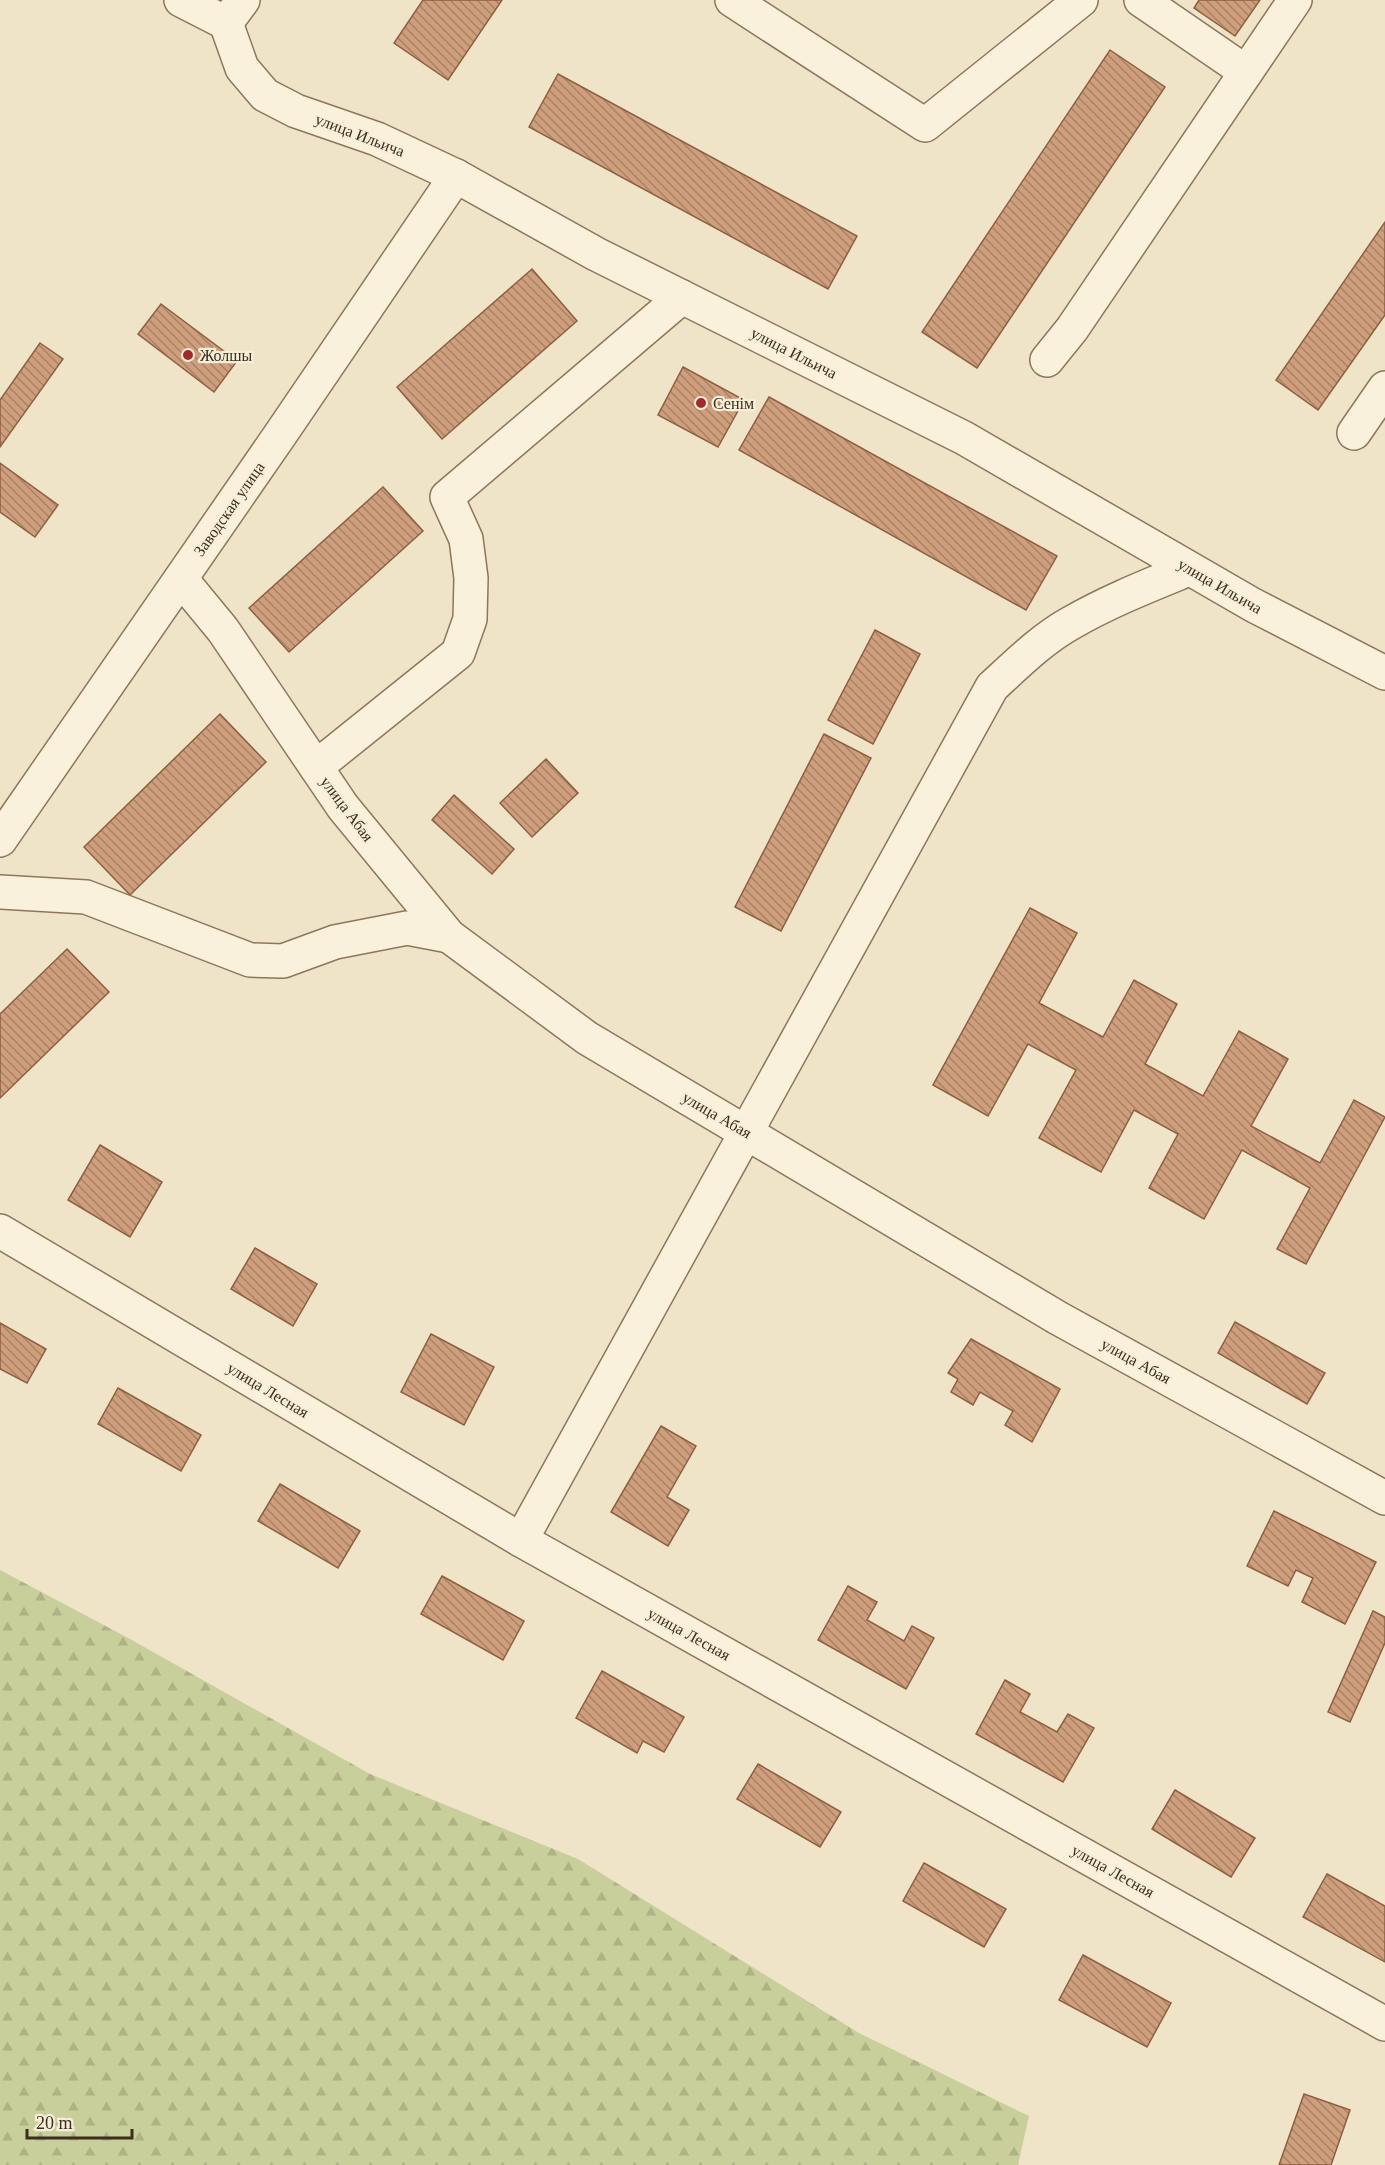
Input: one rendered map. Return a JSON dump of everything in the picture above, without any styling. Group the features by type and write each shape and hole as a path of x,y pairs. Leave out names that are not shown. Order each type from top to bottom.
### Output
{"street":[{"path":"181,0 234,11"},
{"path":"732,0 925,125 1081,0"},
{"path":"1141,0 1246,72"},
{"path":"1047,360 1072,329 1295,0"},
{"name":"улица Ильича","path":"234,11 242,68 265,94 296,111 377,139 456,176 596,254 964,438 1253,605 1385,673"},
{"name":"Заводская улица","path":"0,840 456,176"},
{"path":"316,767 458,653 470,619 471,578 466,539 447,497 682,297"},
{"path":"1354,433 1385,388"},
{"path":"521,1540 992,687 1024,657 1070,623 1189,569"},
{"name":"улица Абая","path":"181,579 224,630 343,807 449,936 587,1038 1058,1318 1385,1498"},
{"path":"0,892 86,897 250,960 283,961 335,942 407,928 449,936"},
{"name":"улица Лесная","path":"0,1231 521,1540 1385,2024"}],"green space":[{"path":"0,1570 130,1639 370,1774 578,1859 859,2033 1029,2116 1018,2165 0,2165"}],"building":[{"path":"423,0 502,0 448,80 394,43"},
{"path":"1199,0 1260,0 1235,36 1194,8"},
{"path":"1110,50 1165,87 977,368 922,332"},
{"path":"558,74 857,236 828,289 529,127"},
{"path":"1385,222 1385,315 1318,410 1276,380"},
{"path":"532,269 577,321 442,439 397,387"},
{"path":"161,304 237,361 214,392 138,334"},
{"path":"40,343 63,359 0,447 0,400"},
{"path":"683,367 744,400 718,447 658,415"},
{"path":"769,397 1057,556 1026,610 739,450"},
{"path":"0,463 58,505 35,537 0,512"},
{"path":"383,487 423,531 289,652 249,608"},
{"path":"875,630 920,654 873,744 828,720"},
{"path":"220,714 266,762 130,895 84,847"},
{"path":"824,734 871,758 781,931 735,907"},
{"path":"546,759 578,793 532,837 500,803"},
{"path":"454,795 514,849 492,874 432,820"},
{"path":"1030,908 1077,933 1039,1003 1103,1037 1134,980 1177,1004 1145,1064 1203,1096 1239,1031 1288,1059 1251,1126 1320,1163 1354,1100 1385,1117 1306,1264 1277,1249 1310,1188 1242,1150 1204,1219 1149,1188 1178,1134 1134,1110 1101,1172 1039,1138 1076,1070 1028,1044 988,1116 933,1085"},
{"path":"67,949 109,992 0,1098 0,1014"},
{"path":"100,1145 162,1182 130,1237 68,1200"},
{"path":"255,1248 317,1284 293,1326 231,1289"},
{"path":"1235,1322 1325,1373 1307,1404 1218,1353"},
{"path":"0,1323 46,1349 27,1383 0,1369"},
{"path":"431,1334 494,1367 464,1425 401,1392"},
{"path":"971,1339 1060,1389 1032,1442 1005,1425 1013,1411 980,1392 973,1405 951,1392 958,1379 948,1373"},
{"path":"118,1388 201,1435 181,1471 98,1424"},
{"path":"661,1426 696,1446 667,1497 689,1510 668,1546 611,1512"},
{"path":"280,1484 360,1531 338,1568 258,1521"},
{"path":"1274,1511 1376,1562 1345,1624 1302,1602 1313,1578 1296,1570 1288,1586 1247,1566"},
{"path":"442,1576 524,1621 503,1660 421,1614"},
{"path":"848,1586 877,1602 867,1620 904,1641 912,1626 934,1638 906,1689 818,1640"},
{"path":"1373,1611 1385,1617 1385,1643 1350,1722 1328,1712"},
{"path":"602,1671 684,1717 664,1752 643,1741 637,1753 576,1718"},
{"path":"1005,1680 1030,1694 1020,1712 1057,1732 1068,1714 1094,1728 1063,1782 976,1734"},
{"path":"758,1764 841,1812 820,1847 737,1799"},
{"path":"1175,1790 1255,1838 1231,1877 1152,1829"},
{"path":"924,1863 1006,1909 984,1947 903,1901"},
{"path":"1327,1874 1385,1906 1385,1962 1303,1917"},
{"path":"1083,1955 1171,2003 1147,2047 1059,2000"},
{"path":"1304,2094 1350,2110 1331,2165 1279,2165"}],"place":[{"name":"Жолшы","path":"188,355"},
{"name":"Сенiм","path":"701,403"}]}
